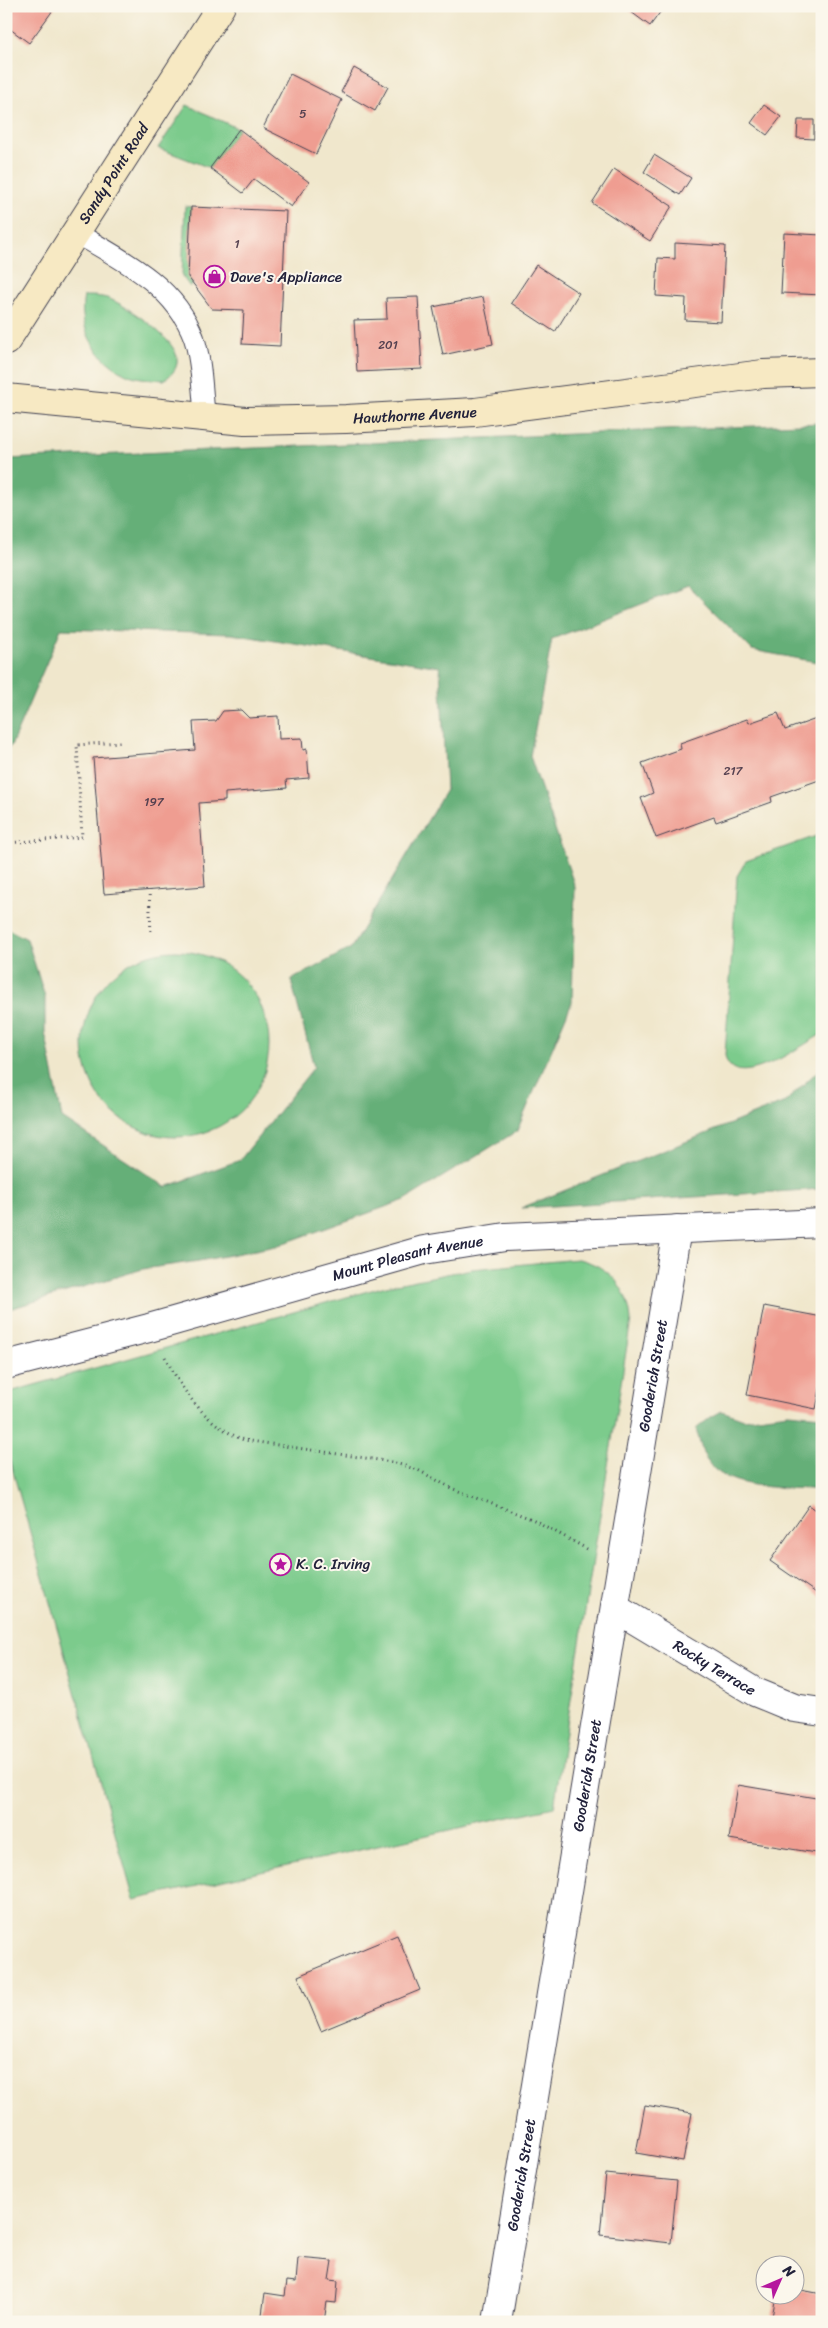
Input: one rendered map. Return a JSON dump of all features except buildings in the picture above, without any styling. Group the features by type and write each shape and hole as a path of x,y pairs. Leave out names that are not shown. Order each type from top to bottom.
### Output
{"street":[{"name":"Sandy Point Road","path":"6,341 221,6"},
{"name":"Hawthorne Avenue","path":"6,398 204,418 254,421 346,419 475,412 763,374 822,372"},
{"name":"Mount Pleasant Avenue","path":"6,1365 149,1328 424,1250 505,1237 822,1222"},
{"name":"Gooderich Street","path":"497,2322 677,1228"},
{"name":"Rocky Terrace","path":"614,1608 755,1692 794,1708 822,1712"}],"lane":[{"path":"76,232 136,268 162,289 183,315 194,339 204,418"}],"path":[{"path":"6,843 82,837 77,745 120,742"},
{"path":"149,890 151,934"},
{"path":"149,1328 181,1387 207,1416 225,1432 244,1440 392,1462 418,1470 451,1488 534,1520 621,1567"}],"green space":[{"path":"187,105 239,129 210,168 158,148"},
{"path":"185,206 191,207 188,277 193,284 190,287 182,276"},
{"path":"84,296 111,299 130,310 159,332 173,347 176,354 177,362 173,372 164,380 142,378 129,375 107,362 92,343 87,332 83,308"},
{"path":"822,423 822,663 752,650 688,586 552,639 530,756 575,887 572,1002 517,1131 405,1200 276,1246 199,1261 143,1269 6,1310 6,928 27,939 45,997 45,1032 62,1118 166,1187 240,1160 314,1067 291,980 351,948 446,790 440,667 231,634 61,629 11,746 6,751 6,459"},
{"path":"822,834 822,1034 769,1064 740,1071 730,1066 725,1055 737,876 746,861"},
{"path":"176,951 212,958 242,978 262,1008 269,1044 262,1080 242,1110 212,1130 176,1137 140,1130 110,1110 90,1080 83,1044 90,1008 110,978 140,958"},
{"path":"822,1067 822,1189 521,1208 785,1102"},
{"path":"578,1259 599,1267 615,1280 626,1298 631,1320 554,1807 134,1900 6,1447 6,1393 386,1286 472,1269"},
{"path":"722,1411 744,1419 788,1413 822,1416 822,1490 759,1486 728,1478 715,1470 704,1455 696,1429"}],"place":[{"name":"Dave's Appliance","path":"214,277"},
{"name":"K. C. Irving","path":"280,1564"}]}
